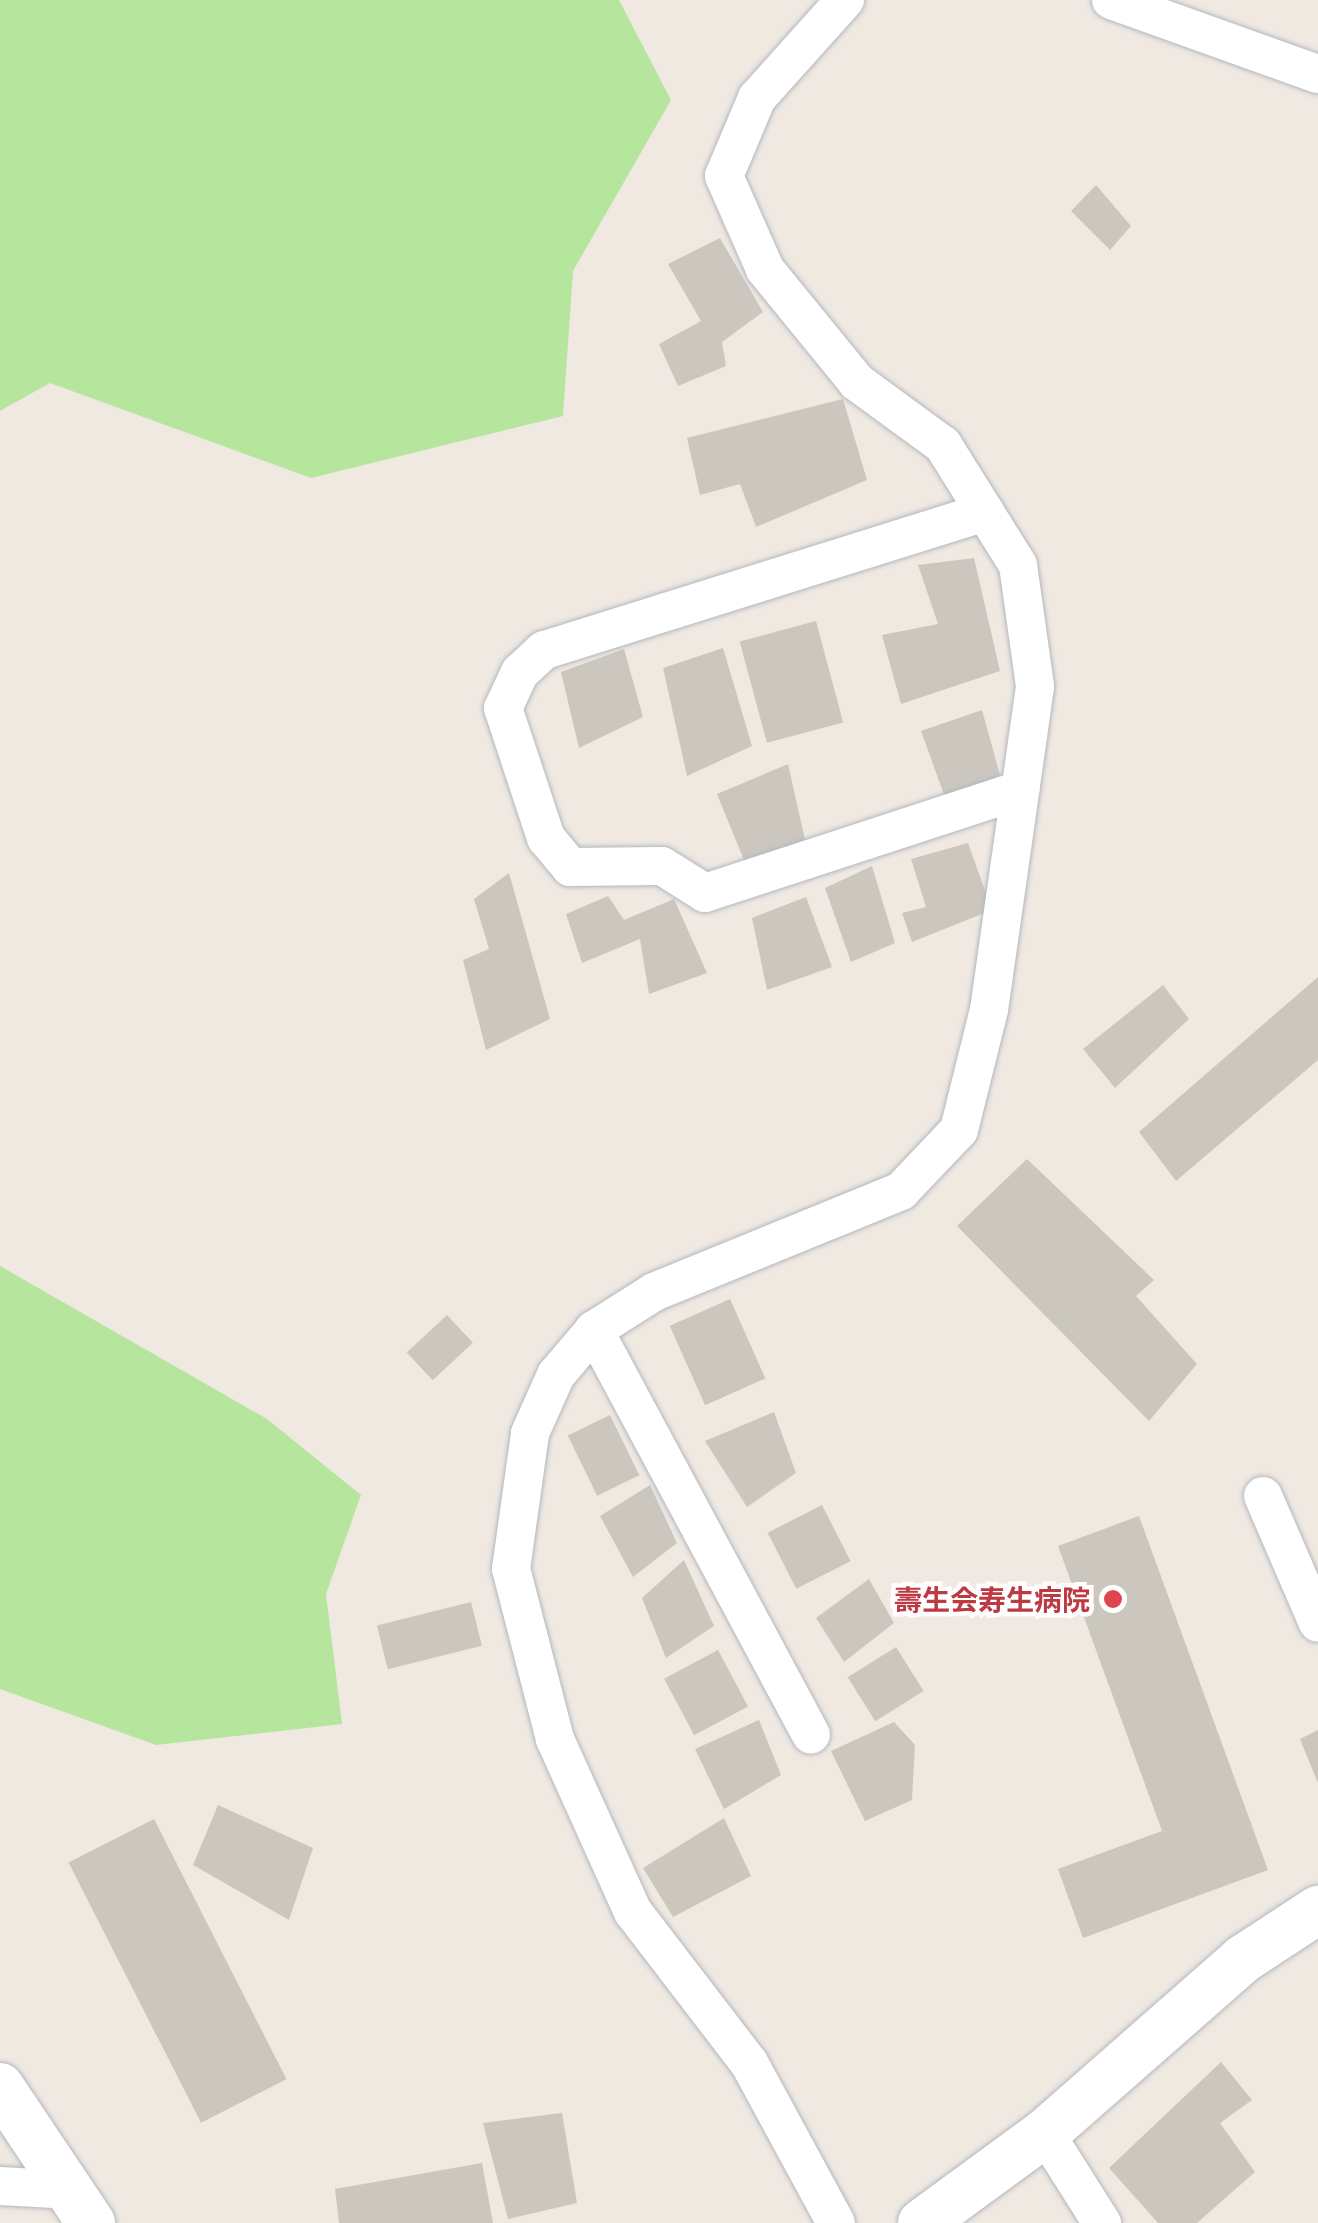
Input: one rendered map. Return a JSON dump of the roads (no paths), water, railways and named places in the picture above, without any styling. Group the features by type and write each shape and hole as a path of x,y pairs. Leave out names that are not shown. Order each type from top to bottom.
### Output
{"street":[{"path":"836,2223 749,2063 633,1912 555,1738 511,1570 530,1432 556,1375 594,1330 654,1292 901,1191 959,1130 1010,912 1035,686 1018,565 943,444 858,382 765,269 724,176 757,98 845,0"},
{"path":"1112,0 1318,74"},
{"path":"985,512 544,650 503,708 546,838 570,867 662,866 705,893 1021,790"},
{"path":"594,1330 811,1734"},
{"path":"1264,1496 1318,1623"},
{"path":"922,2223 1046,2133 1243,1959 1318,1910"},
{"path":"0,2087 82,2207"},
{"path":"1046,2133 1102,2223"},
{"path":"0,2186 82,2207"}],"place":[{"name":"壽生会寿生病院","path":"1113,1599"}]}
